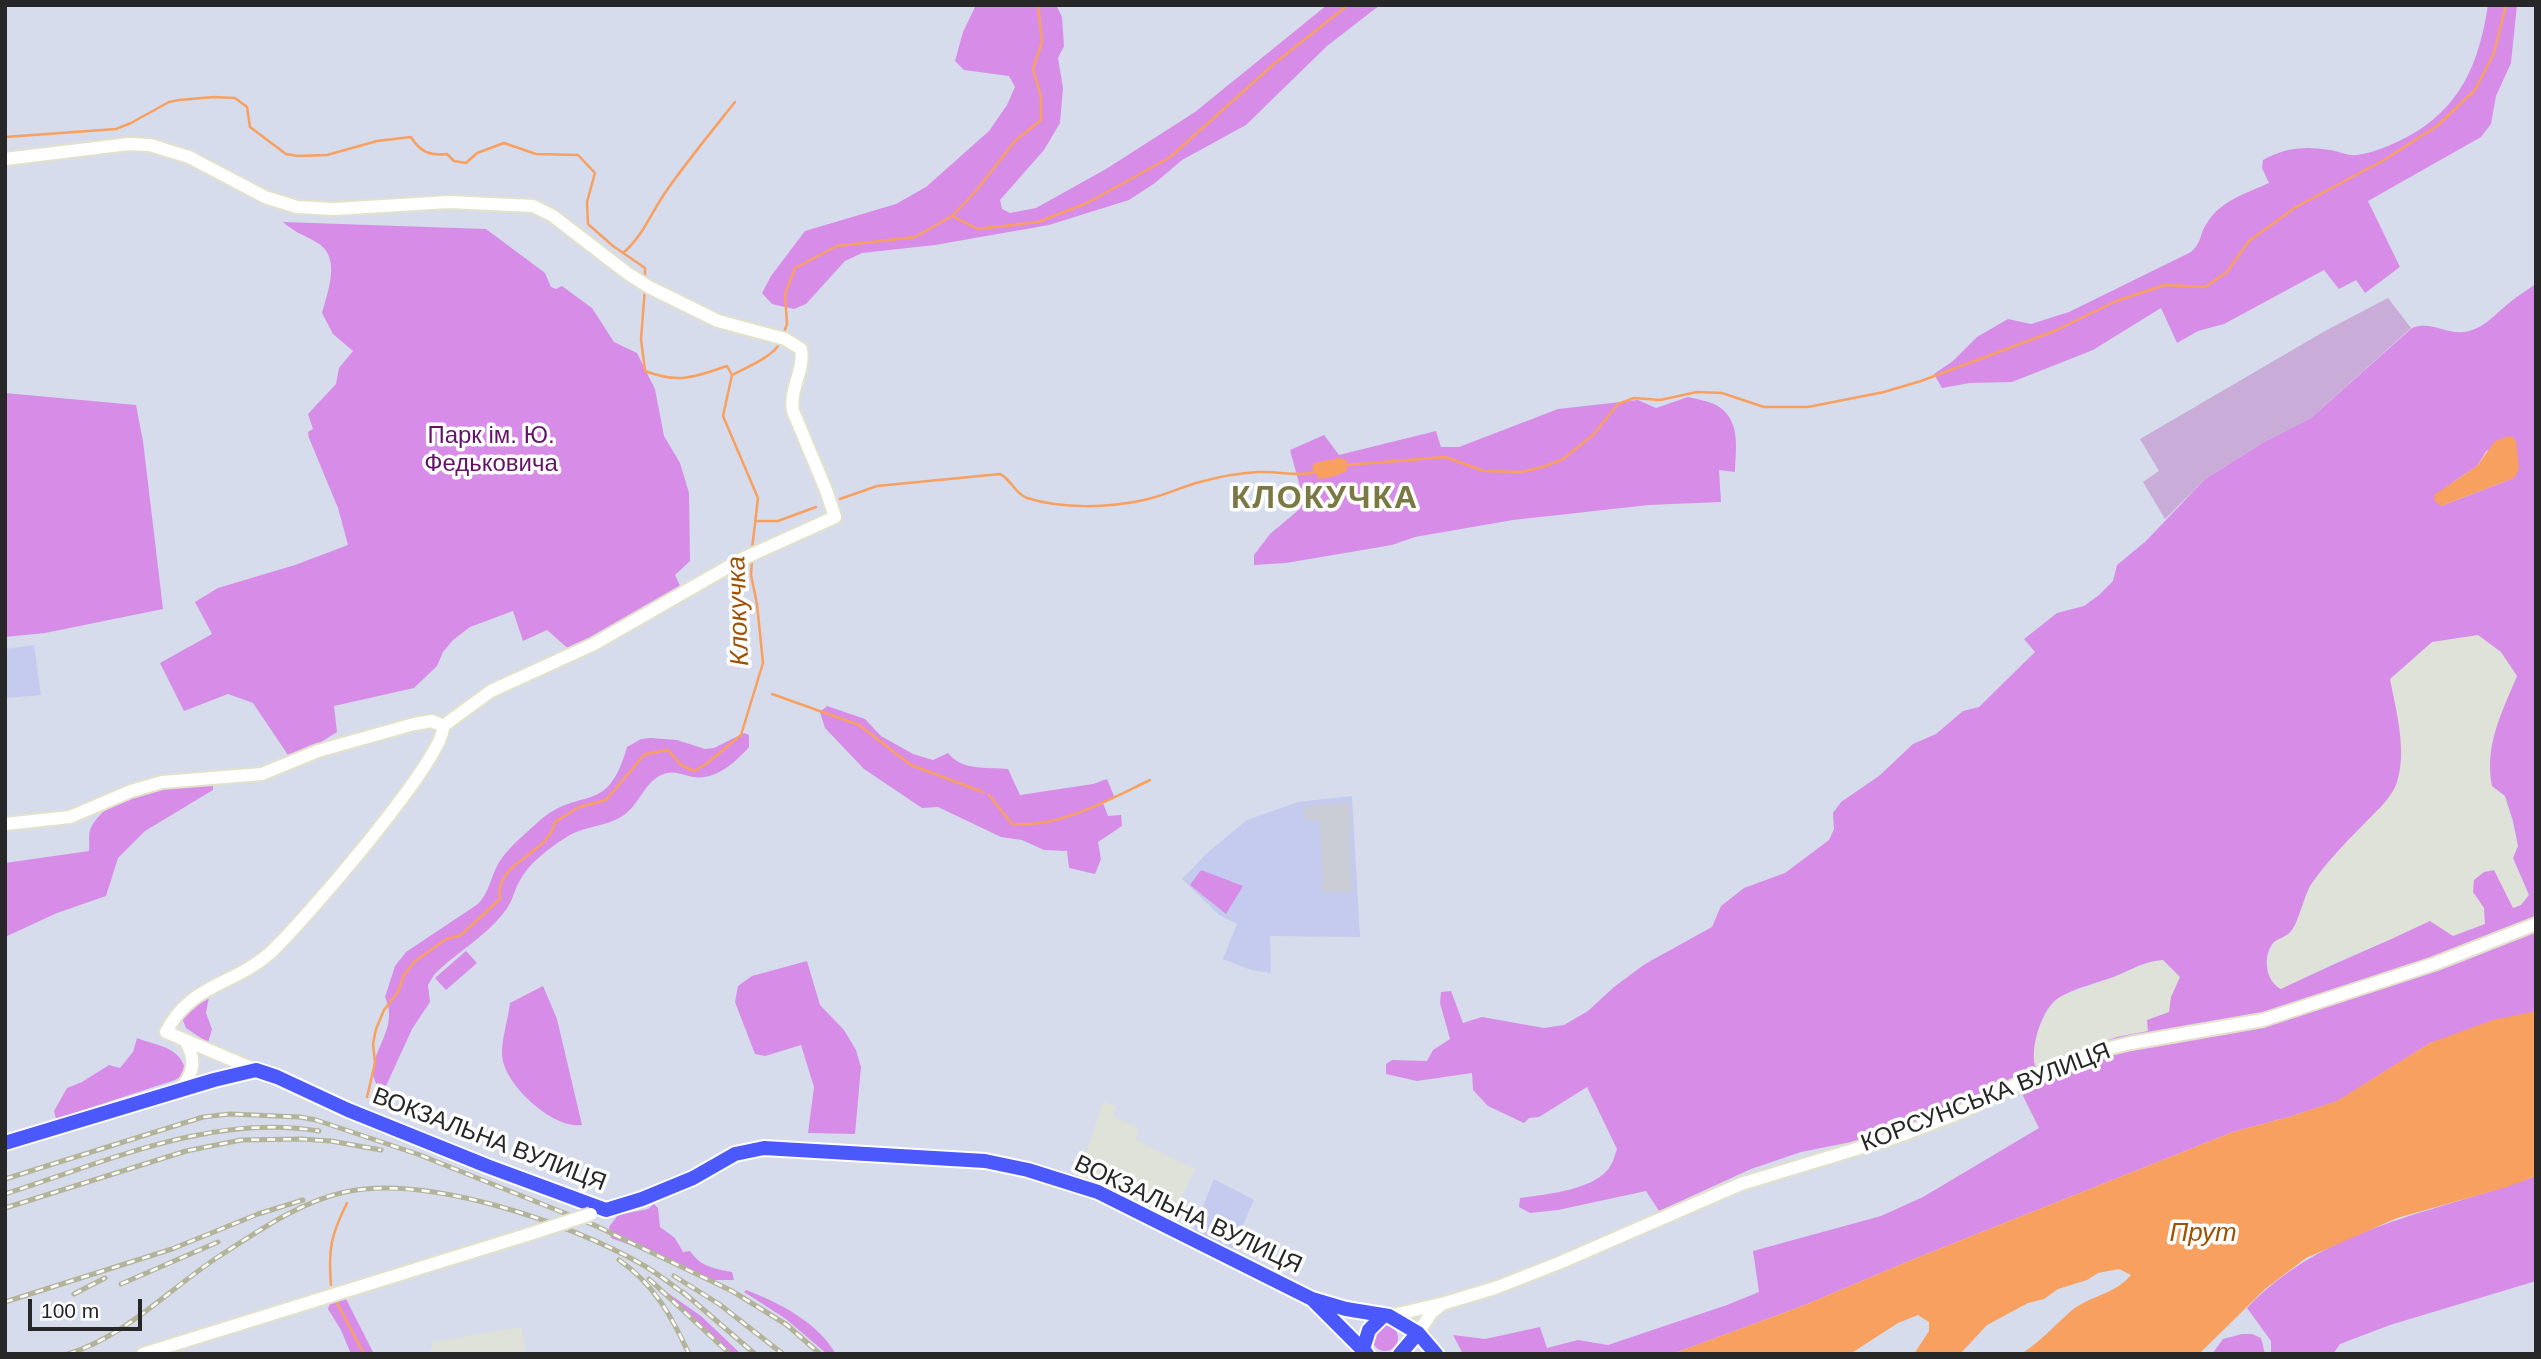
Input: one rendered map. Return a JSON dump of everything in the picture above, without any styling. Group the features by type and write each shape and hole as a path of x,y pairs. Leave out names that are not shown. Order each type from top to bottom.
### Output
{"main road":[{"path":"5,1143 256,1070"},
{"name":"ВОКЗАЛЬНА ВУЛИЦЯ","path":"256,1070 487,1166 606,1210 642,1199 693,1178 735,1154 764,1148 985,1161 1028,1170 1098,1192 1312,1298 1346,1309 1386,1316"},
{"name":"ВОКЗАЛЬНА ВУЛИЦЯ","path":"1312,1298 1365,1351"},
{"path":"1365,1351 1369,1330 1386,1316 1418,1333 1436,1354"},
{"path":"1400,1354 1418,1333"}],"street":[{"path":"5,159 129,144 150,145 189,158 265,197 297,207 334,209 449,202 533,206 554,216 645,285 718,321 781,338 801,349 801,361 791,399 793,411 835,517 742,559 594,644 491,691 443,726 442,739 405,795 291,932 254,965 191,999 174,1015 166,1032 256,1070"},
{"path":"5,824 70,817 131,791 162,782 262,774 318,751 414,724 432,721 443,726"},
{"name":"КОРСУНСЬКА ВУЛИЦЯ","path":"1386,1316 1445,1304 1495,1288 1741,1184 1899,1136 1959,1112 2050,1068 2093,1052 2263,1020 2434,964 2536,924"},
{"path":"180,1090 192,1073 192,1056 186,1042"},
{"path":"192,1073 205,1083"},
{"path":"143,1354 606,1210"},
{"name":"КОРСУНСЬКА ВУЛИЦЯ","path":"1418,1333 1432,1312 1445,1304"}],"shaded area":[{"path":"2388,298 2411,328 2311,418 2264,442 2205,479 2165,519 2143,482 2159,471 2140,439 2325,331"},
{"path":"2478,634 2501,652 2517,676 2492,738 2492,786 2505,796 2518,846 2513,858 2529,895 2521,906 2513,908 2507,899 2484,908 2485,924 2453,936 2379,945 2338,961 2282,989 2274,986 2268,978 2268,959 2273,943 2292,931 2310,886 2333,855 2380,807 2395,787 2400,758 2399,728 2390,679 2432,642"},
{"path":"34,645 41,695 5,698 5,649"},
{"path":"1352,796 1360,937 1270,936 1271,973 1251,970 1223,959 1237,924 1219,915 1182,879 1207,853 1247,820 1298,802"},
{"path":"1349,803 1352,892 1323,893 1320,820 1305,820 1304,806"},
{"path":"2163,960 2180,977 2171,997 2169,1012 2147,1020 2149,1031 2074,1050 2036,1066 2033,1056 2036,1035 2050,1005 2059,997 2149,961"},
{"path":"1103,1102 1116,1106 1113,1116 1139,1129 1136,1140 1195,1169 1171,1219 1108,1188 1078,1177"},
{"path":"1214,1179 1254,1200 1232,1250 1193,1231"},
{"path":"521,1327 526,1354 429,1354 433,1342"}],"green space":[{"path":"976,5 1056,5 1062,17 1064,46 1058,58 1063,88 1060,123 1044,150 1000,200 1002,209 1010,213 1036,208 1106,169 1195,112 1327,5 1380,5 1327,46 1246,125 1182,160 1129,200 1049,225 935,245 862,253 845,261 806,304 794,309 772,304 762,293 771,276 805,231 896,204 926,187 989,131 1007,105 1015,87 1009,76 964,70 955,61 963,32"},
{"path":"2488,5 2517,5 2511,63 2496,96 2491,124 2481,137 2368,201 2400,267 2365,293 2356,280 2339,289 2324,270 2224,324 2198,331 2177,343 2161,308 2093,350 2012,382 1970,383 1942,388 1934,374 1953,361 1977,337 2008,319 2031,324 2069,312 2191,252 2212,215 2235,198 2269,183 2262,168 2263,160 2280,152 2304,148 2363,154 2395,143 2426,125 2454,98 2473,65"},
{"name":"Парк ім. Ю. Федьковича","path":"283,222 486,229 545,273 551,287 556,289 562,286 592,308 614,342 637,353 655,389 664,436 680,463 689,493 690,561 675,575 680,586 571,651 547,630 523,641 513,611 470,627 453,640 443,652 437,666 414,688 334,706 337,732 304,753 290,758 253,703 228,694 184,711 160,663 212,634 195,602 218,588 295,565 348,545 338,508 309,438 308,432 313,429 308,414 336,384 339,368 353,351 333,334 322,313 331,274 329,256 316,242"},
{"path":"2536,284 2536,1011 2430,1043 2338,1101 2233,1132 1805,1305 1672,1354 1463,1354 1453,1335 1485,1339 1540,1327 1547,1348 1578,1340 1608,1345 1727,1305 1759,1292 1753,1251 1881,1216 1923,1197 2039,1128 2015,1080 1922,1122 1851,1142 1801,1152 1751,1169 1659,1211 1646,1191 1558,1210 1530,1213 1519,1207 1520,1198 1570,1189 1595,1180 1611,1165 1617,1149 1587,1087 1539,1117 1529,1118 1524,1123 1488,1106 1473,1090 1472,1073 1417,1081 1386,1074 1386,1064 1392,1060 1427,1061 1433,1050 1450,1039 1440,1003 1441,992 1451,991 1463,1023 1482,1017 1544,1028 1564,1025 1588,1011 1645,964 1712,927 1721,906 1744,888 1785,873 1829,840 1834,829 1833,813 1841,802 1879,776 1913,744 1936,734 1963,711 1979,707 2035,652 2024,639 2057,613 2084,606 2099,595 2113,581 2117,565 2146,541 2205,479 2264,442 2311,418 2412,328 2427,326 2454,332 2475,329","holes":["2487,450 2514,478 2441,506 2453,482 2477,466","2478,635 2501,652 2517,676 2492,743 2490,771 2492,786 2505,796 2513,821 2518,846 2513,858 2529,895 2521,905 2513,908 2494,870 2484,872 2474,880 2473,892 2484,908 2485,924 2453,936 2430,921 2281,989 2272,981 2267,969 2270,949 2273,943 2294,928 2309,888 2318,875 2393,791 2399,772 2401,745 2390,679 2432,642","2163,960 2180,977 2171,997 2169,1012 2147,1020 2148,1031 2117,1037 2035,1066 2036,1038 2043,1018 2054,1002 2073,990"]},
{"path":"5,393 136,405 143,441 163,609 45,633 5,637"},
{"path":"1688,397 1716,405 1730,418 1733,426 1736,444 1735,472 1719,470 1721,502 1649,505 1513,520 1415,537 1392,545 1286,563 1254,565 1254,555 1270,534 1301,508 1300,487 1290,450 1324,435 1339,455 1436,431 1441,447 1459,447 1558,409 1638,400 1656,408"},
{"path":"827,706 865,719 881,736 913,754 933,760 948,753 967,765 1008,769 1020,795 1093,784 1107,779 1114,796 1103,803 1108,816 1121,815 1122,826 1098,842 1101,859 1095,874 1069,868 1067,851 1044,850 1022,840 1001,837 938,807 922,808 864,769 825,728 820,712"},
{"path":"744,733 749,735 749,747 720,772 704,777 672,772 659,776 624,815 572,834 533,863 497,920 434,975 428,985 430,1002 412,1029 386,1086 378,1086 373,1066 388,1022 389,1010 385,997 395,966 406,952 478,904 501,860 516,843 553,811 601,792 611,783 627,747 641,739 677,740 705,749 714,748"},
{"path":"213,783 213,790 145,831 118,858 106,896 57,913 5,937 5,863 89,851 90,830 99,816 111,806 144,793"},
{"path":"1201,870 1243,886 1226,914 1190,885"},
{"path":"466,951 477,963 446,990 435,978"},
{"path":"807,961 820,1005 844,1030 856,1050 861,1067 855,1134 808,1133 814,1087 801,1045 765,1056 755,1054 735,1002 738,986 752,976"},
{"path":"543,986 557,1019 582,1125 570,1125 557,1120 531,1102 519,1090 504,1065 502,1047 510,1003"},
{"path":"210,992 206,1013 212,1029 208,1043 186,1028 181,1016"},
{"path":"137,1038 166,1048 177,1055 185,1068 183,1075 175,1080 56,1119 54,1111 67,1088 109,1065 120,1068 133,1052"},
{"path":"2536,1176 2536,1281 2390,1325 2340,1344 2333,1354 2271,1354 2271,1341 2247,1308 2278,1280 2311,1258 2382,1225"},
{"path":"654,1204 658,1208 660,1227 675,1238 683,1252 690,1251 708,1266 732,1272 734,1280 700,1277 679,1263 611,1238 609,1227 618,1215 648,1209"},
{"path":"746,1290 797,1315 819,1332 836,1354 827,1354 786,1319 744,1292"},
{"path":"665,1291 701,1316 741,1354 728,1354"},
{"path":"345,1297 374,1354 351,1354 328,1309 330,1303"},
{"path":"1385,1325 1394,1329 1398,1338 1394,1347 1385,1351 1376,1347 1372,1338 1376,1329"},
{"path":"2242,1334 2261,1338 2265,1354 2212,1354 2223,1339"}],"water":[{"path":"2510,436 2516,440 2519,469 2514,478 2441,506 2435,501 2434,495 2477,466 2495,441"},
{"path":"1339,458 1347,460 1347,470 1319,479 1312,468 1314,463"},
{"name":"Прут","path":"2536,1011 2536,1176 2507,1187 2397,1218 2306,1258 2265,1289 2199,1354 2021,1354 2071,1311 2118,1287 2131,1275 2119,1269 2098,1273 2087,1280 2058,1289 2044,1299 2028,1303 1987,1325 1960,1354 1914,1354 1929,1331 1929,1322 1918,1315 1898,1323 1850,1354 1672,1354 1805,1305 2233,1132 2337,1101 2430,1043 2493,1020"}],"waterway":[{"path":"783,335 787,324 785,294 795,268 837,246 915,237 952,216 975,192 1015,141 1041,120 1041,97 1033,69 1042,42 1038,5"},
{"path":"952,216 978,229 1038,222 1087,203 1169,158 1275,63 1348,5"},
{"path":"1347,465 1445,457 1484,471 1521,472 1563,459 1593,435 1618,404 1634,398 1660,400 1697,392 1722,393 1764,407 1808,407 1884,392 1921,381 2057,330 2116,301 2165,285 2205,287 2227,272 2249,241 2296,207 2384,160 2437,126 2475,90 2494,53 2506,5"},
{"name":"Клокучка","path":"5,137 116,129 169,102 214,97 235,98 247,107 250,127 286,154 298,156 327,155 377,141 411,137 426,152 447,154 454,161 466,163 477,153 504,143 536,154 578,155 595,173 587,202 588,224 613,246 645,268 645,278"},
{"path":"623,253 642,231 683,168 735,102"},
{"name":"Клокучка","path":"645,288 641,339 645,371 677,378 727,366 732,375 723,416 758,498 752,549"},
{"path":"732,375 766,357 781,341"},
{"path":"840,499 877,486 1000,474 1027,498 1070,506 1101,506 1144,500 1236,474 1316,472"},
{"path":"756,521 778,521 816,507"},
{"name":"Клокучка","path":"367,1097 375,1063 373,1044 376,1029 384,1010 398,992 404,975 414,962 446,939 461,935 500,899 500,886 505,876 543,842 551,833 555,822 579,807 606,800 645,754 668,750 681,765 694,771 741,735 763,663 751,575 752,559"},
{"path":"772,694 859,725 911,765 983,792"},
{"path":"989,795 1012,824 1030,824 1047,822 1083,811 1150,780"},
{"path":"331,1285 332,1242 347,1203"},
{"name":"Клокучка","path":"335,1299 364,1354"}],"railway":[{"path":"5,1179 203,1117 230,1114 316,1120 420,1155 594,1225 732,1291 787,1325 820,1354"},
{"path":"5,1194 120,1155 199,1135 279,1127 319,1131"},
{"path":"5,1208 186,1151 241,1140 331,1141 381,1150"},
{"path":"68,1354 89,1346 128,1324 218,1257 279,1219 328,1197 378,1188 456,1196 539,1219 613,1249 649,1269 691,1299"},
{"path":"5,1302 172,1249 258,1214 303,1200"},
{"path":"121,1284 218,1242"},
{"path":"619,1260 631,1269 661,1302 689,1354"},
{"path":"674,1276 719,1304 783,1354"},
{"path":"74,1294 105,1278"},
{"path":"649,1279 730,1354"},
{"path":"683,1292 755,1354"}],"district":[{"name":"КЛОКУЧКА","path":"1325,499"}]}
